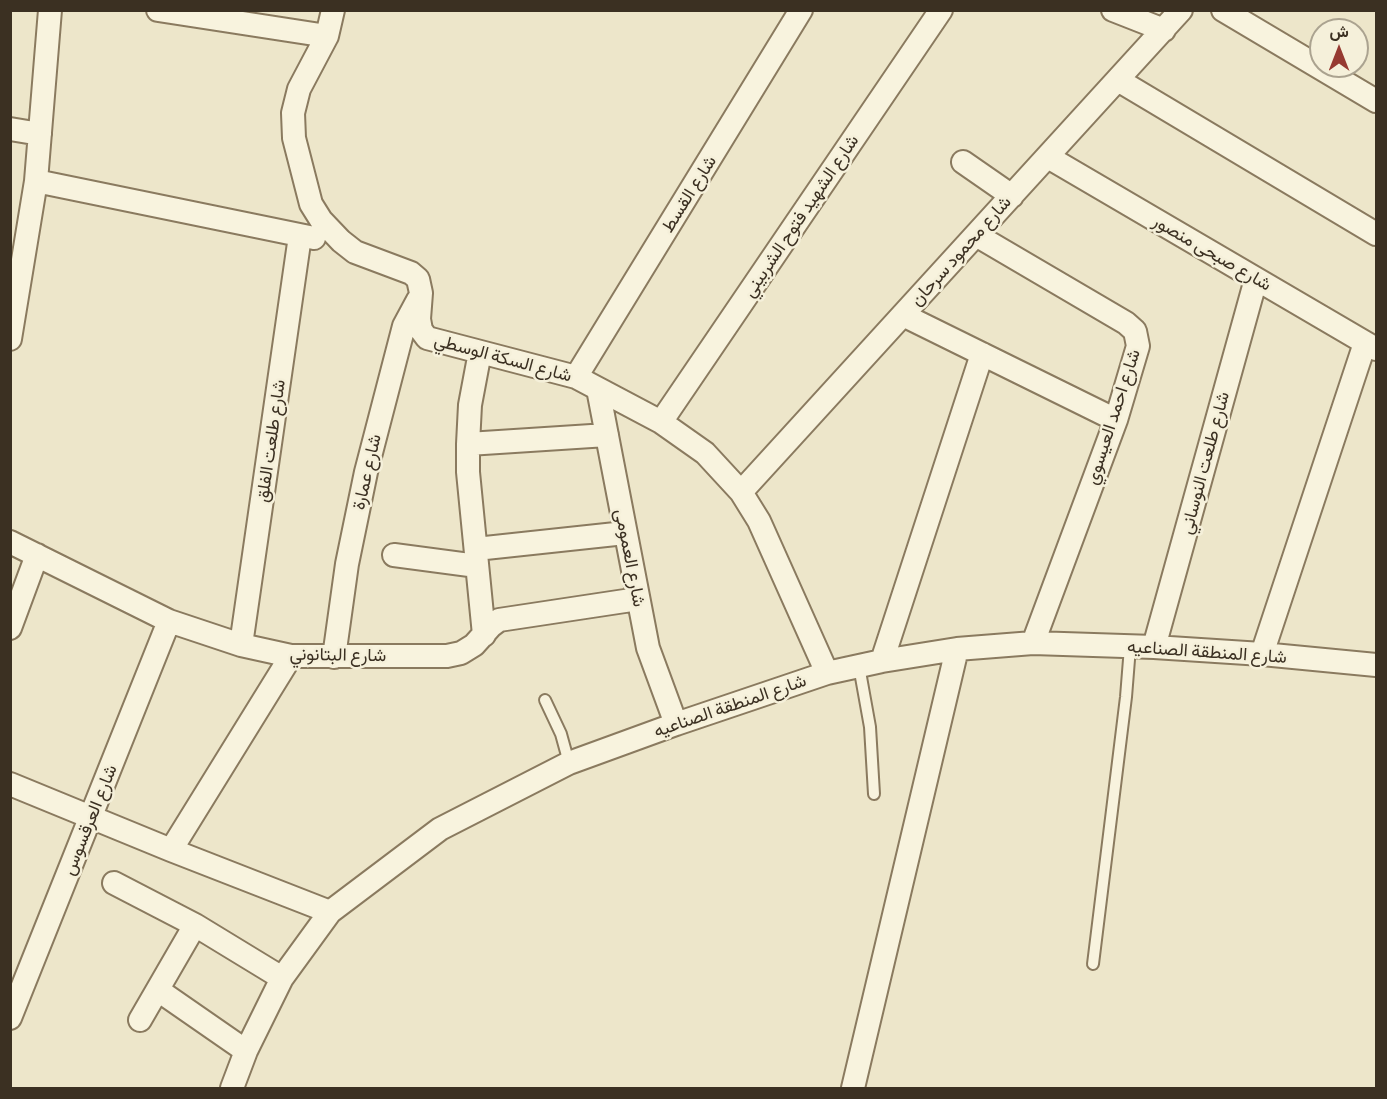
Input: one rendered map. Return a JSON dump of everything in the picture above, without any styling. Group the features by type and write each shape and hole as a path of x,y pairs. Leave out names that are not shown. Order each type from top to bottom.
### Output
{"street":[{"path":"10,339 36,181 51,10"},
{"path":"158,10 327,36"},
{"path":"333,10 327,36 299,89 293,113 294,138 311,204 321,220 341,242 356,252 411,273 418,279 421,293"},
{"name":"شارع القسط","path":"576,377 801,10"},
{"name":"شارع الشهيد فتوح الشربيني","path":"661,422 941,10"},
{"path":"1113,10 1164,30"},
{"name":"شارع محمود سرحان","path":"741,492 1182,10"},
{"path":"1223,10 1377,101"},
{"path":"1118,80 1377,234"},
{"path":"10,129 40,134"},
{"name":"شارع صبحى منصور","path":"1048,157 1371,346"},
{"path":"963,162 1012,196"},
{"path":"36,181 300,236 341,242"},
{"name":"شارع احمد العيسوي","path":"976,235 1126,322 1135,331 1138,346 1116,420 1033,643"},
{"name":"شارع طلعت الفلق","path":"242,645 300,236"},
{"name":"شارع طلعت النوساني","path":"1155,647 1256,279"},
{"name":"شارع السكة الوسطي","path":"421,293 419,319 421,330 427,338 576,377 661,422 705,453 741,492 759,521 827,673"},
{"name":"شارع عمارة","path":"334,657 347,564 366,472 404,326 421,293"},
{"path":"903,315 1116,420"},
{"path":"1262,654 1371,346"},
{"path":"480,352 470,405 468,444 484,634"},
{"path":"882,661 982,354"},
{"name":"شارع العمومى","path":"598,389 648,648 676,724"},
{"path":"468,444 607,435"},
{"path":"394,555 477,557 625,532"},
{"name":"شارع البتانوني","path":"10,542 169,621 242,645 291,656 447,656 461,653 474,645 500,620 510,617 638,599"},
{"path":"10,628 37,555"},
{"name":"شارع العرقسوس","path":"10,1018 169,621"},
{"name":"شارع المنطقة الصناعيه","path":"232,1089 246,1051 282,978 330,912 441,829 569,763 827,673 882,661 957,649 1033,643 1155,647 1377,665"},
{"path":"853,1089 957,649"},
{"path":"171,850 291,656"},
{"path":"10,784 330,912"},
{"path":"114,883 195,925 282,978"},
{"path":"140,1020 195,925"},
{"path":"158,990 246,1051"}],"lane":[{"path":"1093,964 1126,697 1130,647"},
{"path":"859,666 870,727 874,794"},
{"path":"545,700 561,734 569,763"}]}
